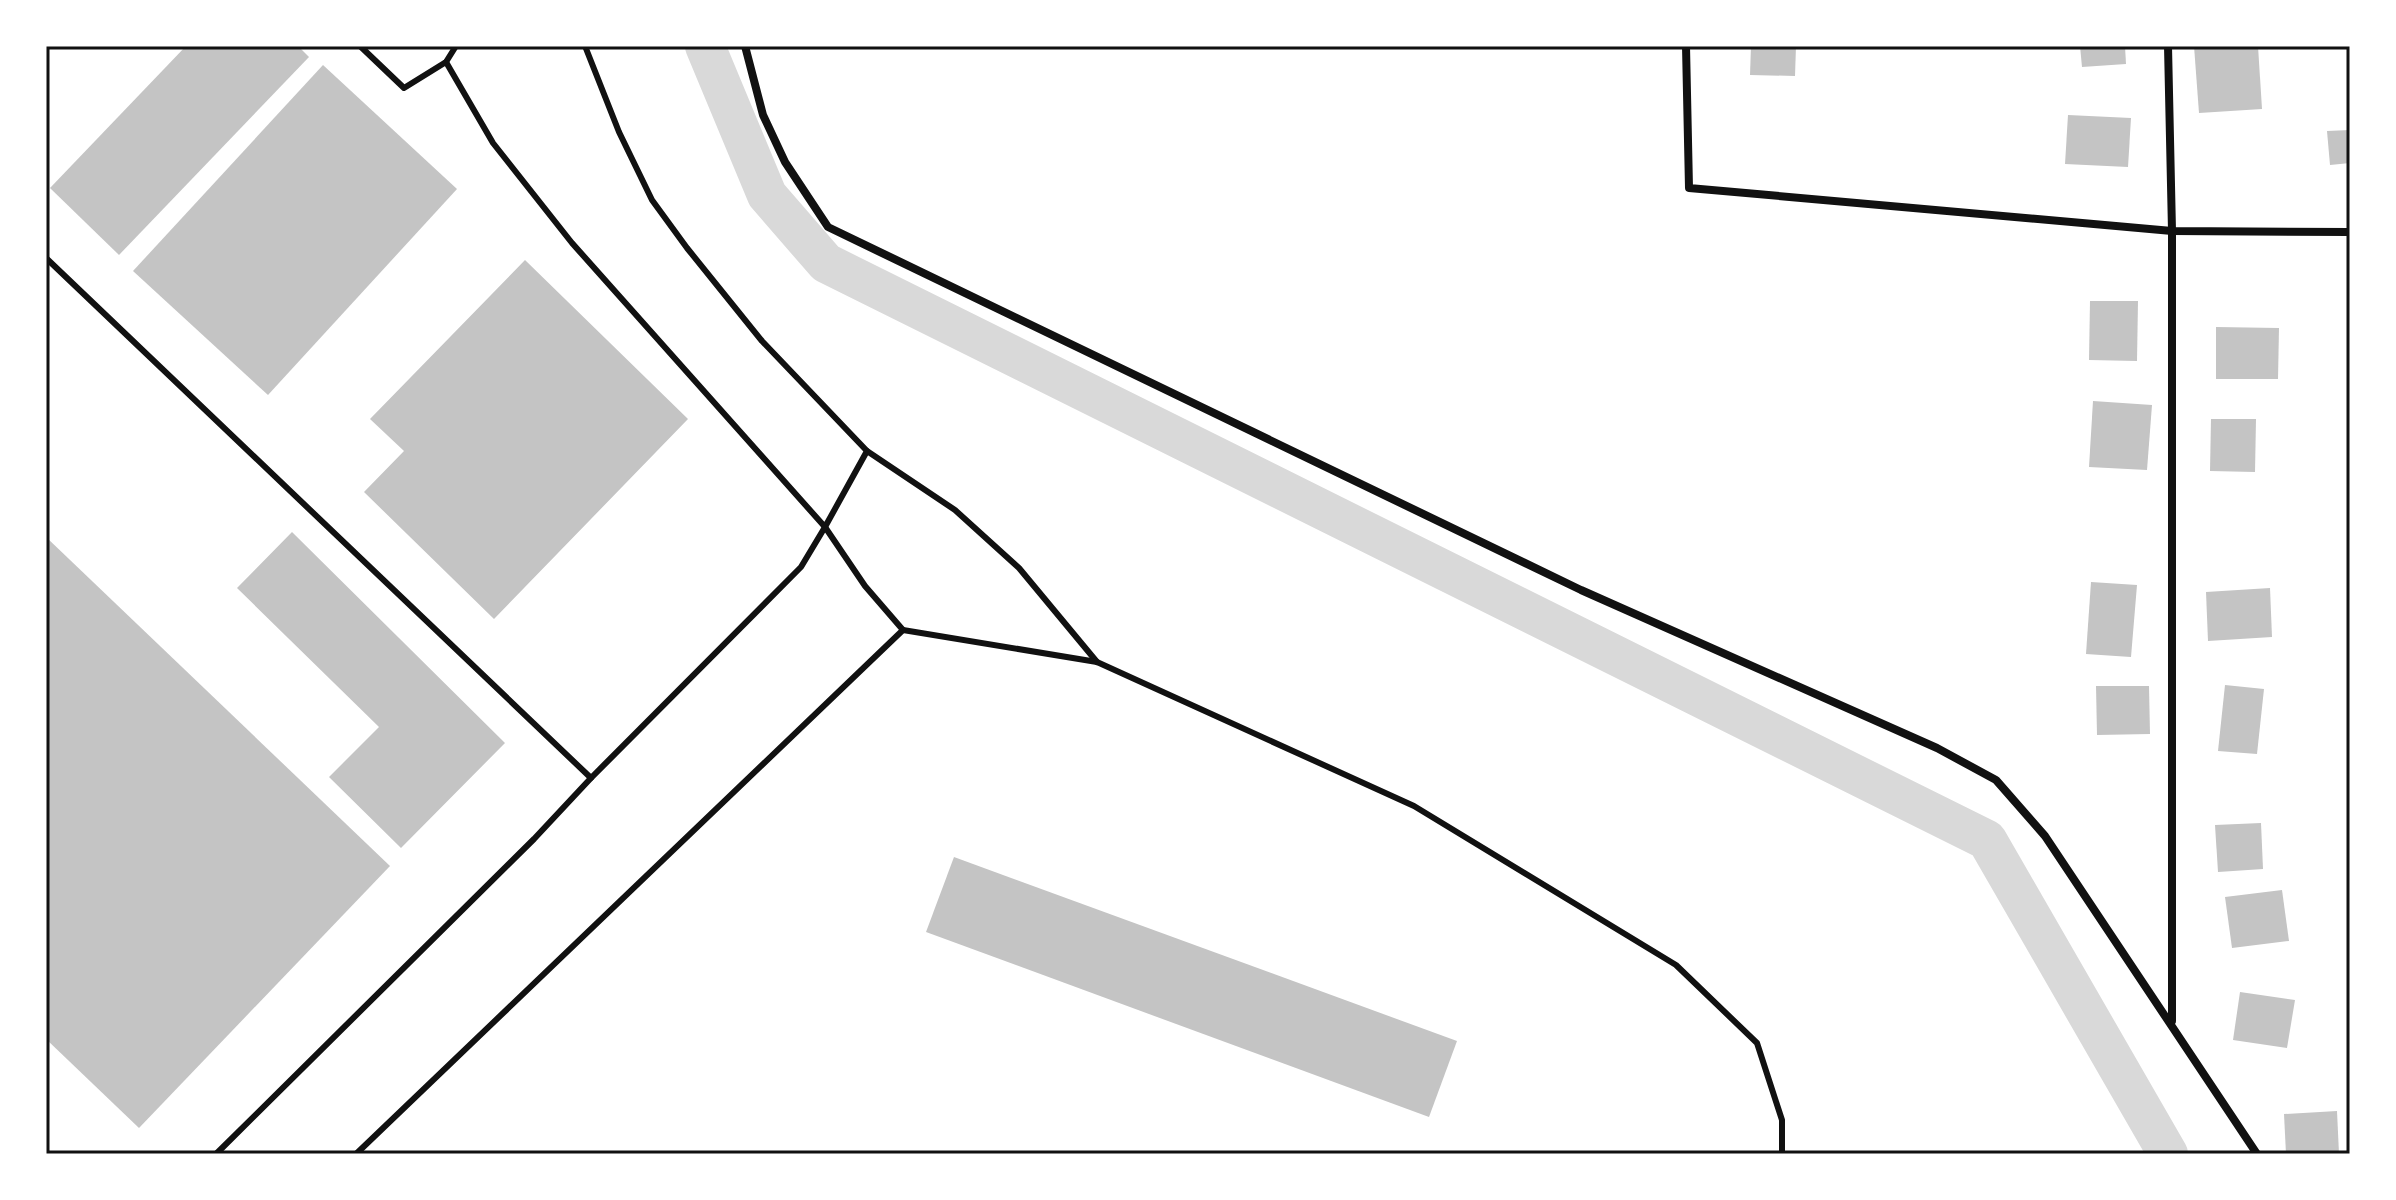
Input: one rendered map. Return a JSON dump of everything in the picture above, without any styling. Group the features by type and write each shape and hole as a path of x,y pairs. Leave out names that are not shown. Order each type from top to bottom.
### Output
{"street":[{"path":"745,46 763,115 785,162 828,227 1581,590 1937,748 1996,780 2045,836 2257,1154"},
{"path":"1686,46 1689,188 2172,231 2350,232"},
{"path":"2168,46 2172,231 2172,1023"}],"lane":[{"path":"360,46 404,88 446,62 456,46"},
{"path":"585,46 619,132 652,200 762,341 867,451 955,510 1019,568 1097,662"},
{"path":"446,62 493,143 572,243 825,527 865,586 903,630 1097,662 1414,806 1676,965 1757,1043 1782,1120 1782,1154"},
{"path":"46,258 591,778"},
{"path":"216,1154 534,839 801,567 867,451"},
{"path":"356,1154 903,630"}],"building":[{"path":"186,46 298,46 309,57 119,255 50,188"},
{"path":"1751,46 1796,46 1795,76 1750,75"},
{"path":"2080,46 2125,46 2126,64 2082,67"},
{"path":"2194,46 2258,46 2262,109 2199,113"},
{"path":"323,65 457,189 268,395 133,271"},
{"path":"2068,115 2131,118 2128,167 2065,164"},
{"path":"2350,130 2350,163 2330,165 2327,131"},
{"path":"525,260 688,419 494,619 364,492 404,451 370,419"},
{"path":"2090,301 2138,301 2137,361 2089,360"},
{"path":"2216,327 2279,328 2278,379 2216,379"},
{"path":"2093,401 2152,405 2147,470 2089,467"},
{"path":"2211,419 2256,419 2255,472 2210,471"},
{"path":"292,532 505,743 401,848 329,777 379,727 237,588"},
{"path":"46,537 390,866 139,1128 46,1039"},
{"path":"2091,582 2137,585 2131,657 2086,654"},
{"path":"2270,588 2272,637 2208,641 2206,592"},
{"path":"2225,685 2264,689 2257,754 2218,751"},
{"path":"2096,686 2149,686 2150,734 2097,735"},
{"path":"2261,823 2263,869 2218,872 2215,825"},
{"path":"954,857 1457,1041 1429,1117 926,932"},
{"path":"2282,890 2289,941 2232,948 2225,897"},
{"path":"2240,992 2295,1000 2287,1048 2233,1040"},
{"path":"2337,1111 2339,1154 2286,1154 2284,1114"}],"waterway":[{"path":"705,46 767,195 826,263 1987,840 2168,1154"}]}
